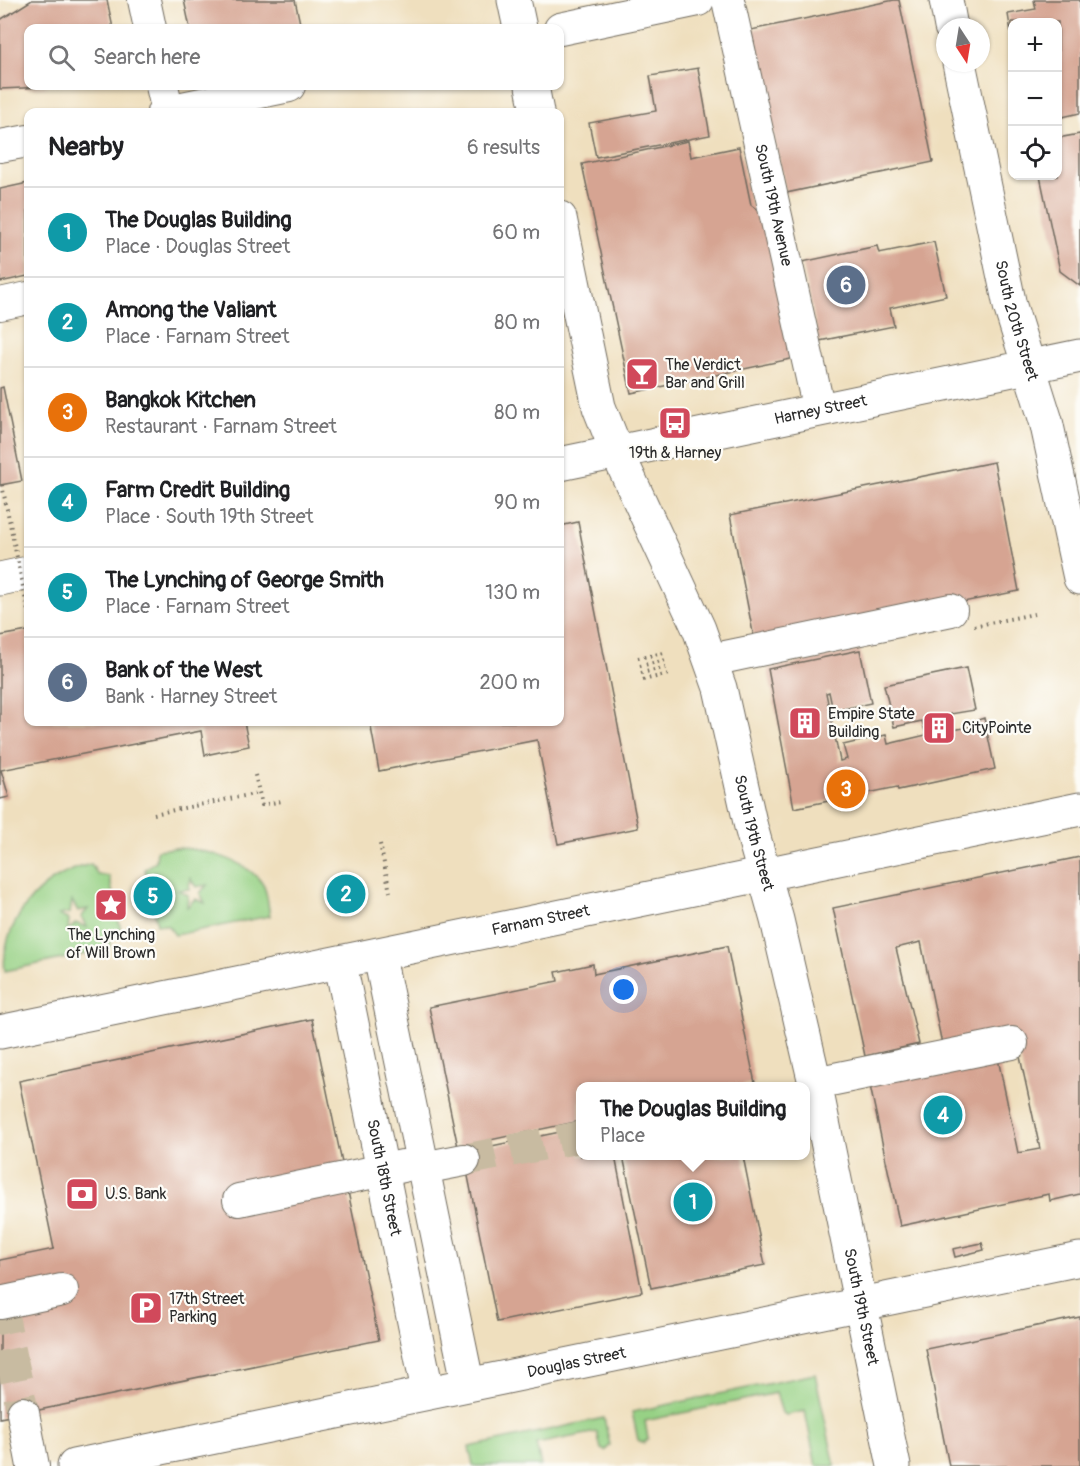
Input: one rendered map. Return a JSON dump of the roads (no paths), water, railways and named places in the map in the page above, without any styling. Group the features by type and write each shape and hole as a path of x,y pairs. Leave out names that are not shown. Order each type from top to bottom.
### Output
{"main road":[{"path":"514,0 519,24"},
{"path":"946,0 949,18"},
{"name":"South 20th Street","path":"961,72 1010,306 1046,421 1080,578"},
{"path":"533,90 536,108"},
{"name":"South 19th Street","path":"564,237 599,407 616,452 640,500 711,660 720,688 750,820 777,920 894,1466"},
{"name":"Harney Street","path":"564,463 1080,356"},
{"path":"0,579 24,574"},
{"name":"Farnam Street","path":"0,1032 1080,809"},
{"name":"Douglas Street","path":"74,1466 1080,1259"}],"street":[{"path":"144,0 149,24"},
{"path":"564,28 698,0"},
{"name":"South 19th Avenue","path":"728,0 819,410"},
{"path":"165,106 265,90"},
{"path":"0,146 24,142"},
{"path":"0,303 24,299"},
{"path":"711,660 958,619"},
{"path":"379,954 468,1384"},
{"name":"South 18th Street","path":"339,962 428,1393"},
{"path":"812,1089 1012,1043"},
{"path":"239,1200 382,1171 464,1160"},
{"path":"0,1303 62,1290"},
{"path":"22,1413 33,1466"}],"tunnel":[{"path":"464,1160 576,1138"},
{"path":"0,1302 23,1413"}],"place":[{"name":"Bank of the West","path":"846,285"},
{"name":"The Verdict Bar and Grill","path":"642,374"},
{"name":"19th & Harney","path":"675,423"},
{"name":"Empire State Building","path":"805,723"},
{"name":"CityPointe","path":"939,728"},
{"name":"Bangkok Kitchen","path":"846,789"},
{"name":"Among the Valiant","path":"346,894"},
{"name":"The Lynching of George Smith","path":"153,896"},
{"name":"The Lynching of Will Brown","path":"111,905"},
{"name":"Farm Credit Building","path":"943,1115"},
{"name":"U.S. Bank","path":"82,1194"},
{"name":"The Douglas Building","path":"693,1202"},
{"name":"17th Street Parking","path":"146,1308"}]}
